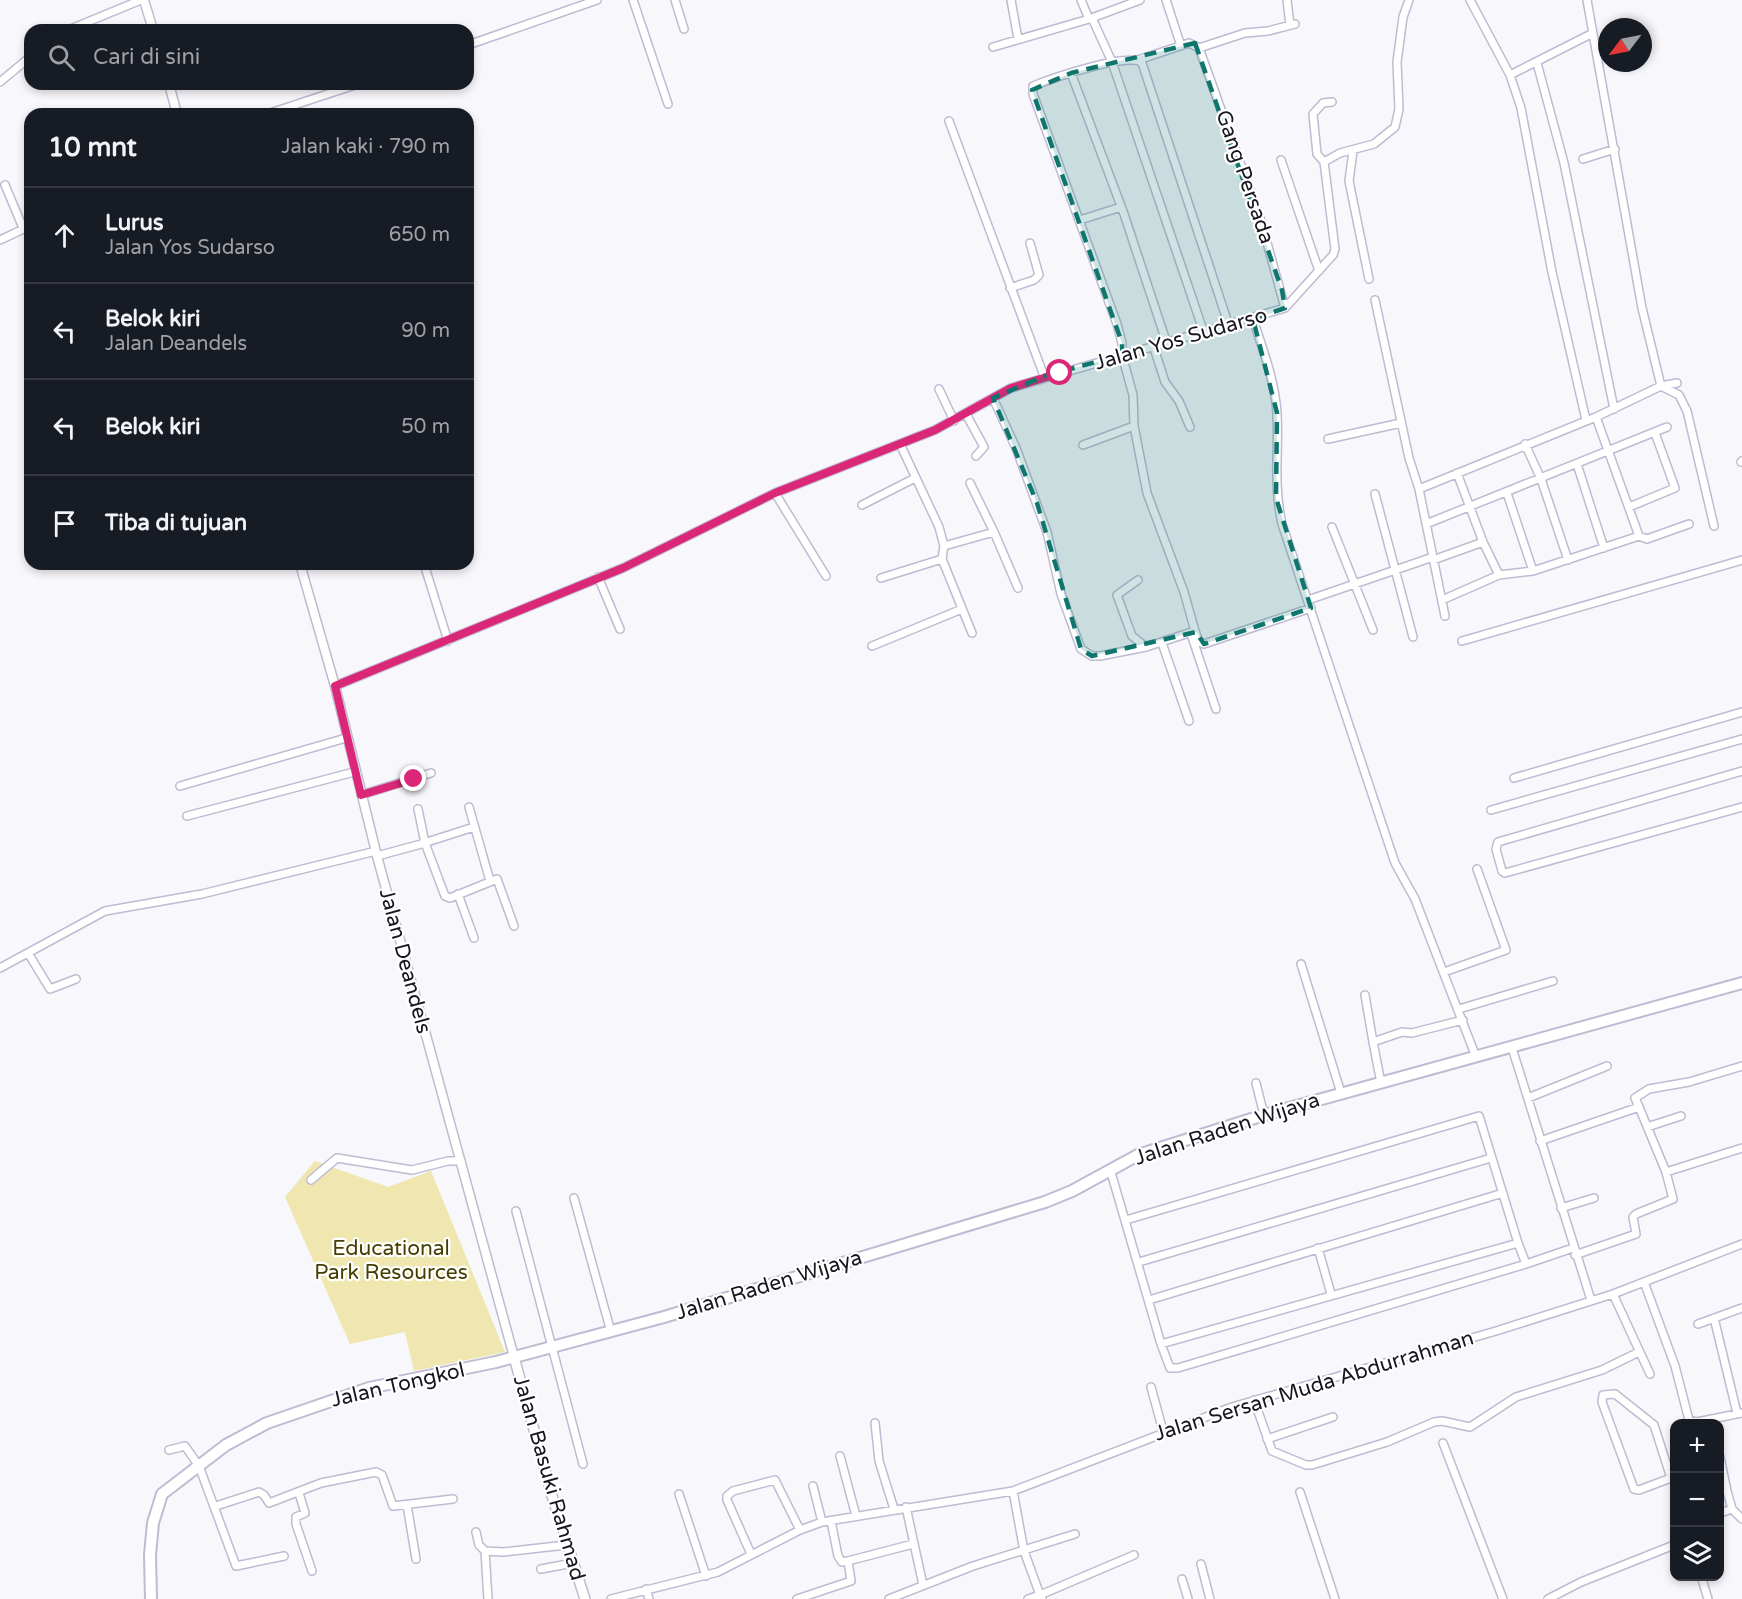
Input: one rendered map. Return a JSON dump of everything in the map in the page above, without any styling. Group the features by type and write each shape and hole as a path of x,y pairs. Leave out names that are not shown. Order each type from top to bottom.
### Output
{"highway":[{"name":"Jalan Raden Wijaya","path":"514,1357 610,1332 1045,1202 1072,1191 1138,1155 1264,1115 1742,984"},
{"name":"Jalan Tongkol","path":"151,1599 150,1555 156,1511 162,1494 226,1445 267,1423 342,1396 514,1357"}],"main road":[{"name":"Jalan Basuki Rahmad","path":"514,1357 566,1545 585,1599"}],"street":[{"path":"83,24 143,0 151,24"},
{"path":"474,43 597,0"},
{"path":"633,0 668,104"},
{"path":"675,0 684,29"},
{"path":"1011,0 1018,39"},
{"path":"1081,0 1112,62 1204,333"},
{"path":"993,47 1091,19 1140,0"},
{"path":"1166,0 1181,46"},
{"path":"1216,709 1193,632 1184,591 1147,492 1134,426 1133,394 1122,355 1122,343 1117,324 1032,90 1033,86 1112,62 1138,60 1195,43 1199,48 1245,33 1268,31 1293,25 1287,0"},
{"path":"1324,162 1329,157 1353,151 1383,139 1395,127 1398,119 1397,62 1403,17 1409,0"},
{"path":"1470,0 1510,75 1521,108 1552,272 1586,420"},
{"path":"1587,0 1591,34 1615,149 1635,275 1661,386"},
{"path":"1510,75 1591,34"},
{"name":"Gang Persada","path":"1199,48 1261,221 1285,308"},
{"path":"1138,60 1184,185 1229,326"},
{"path":"0,82 24,62"},
{"path":"1537,63 1564,164 1614,409"},
{"path":"1071,74 1123,210 1167,341"},
{"path":"170,90 175,108"},
{"path":"285,108 340,90"},
{"name":"Jalan Yos Sudarso","path":"335,686 623,568 775,493 954,421 1011,388 1044,376 1229,326 1285,308 1333,255 1335,249 1324,162 1317,154 1313,114 1323,103 1332,102"},
{"path":"949,121 1044,376"},
{"path":"1583,159 1615,149"},
{"path":"1353,151 1349,181 1369,279"},
{"path":"1281,160 1319,271"},
{"path":"4,185 24,222"},
{"path":"1081,223 1123,210"},
{"path":"0,240 24,228"},
{"path":"1010,288 1034,280 1039,275 1030,243"},
{"path":"1375,300 1401,423 1419,489 1445,616"},
{"path":"1253,319 1272,382 1277,413 1276,498 1282,524 1395,863 1416,901 1476,1057"},
{"path":"1153,345 1165,382 1179,401 1190,427"},
{"path":"1419,489 1596,417 1661,386 1677,383"},
{"path":"1661,386 1679,395 1687,411 1714,526"},
{"path":"939,389 954,421"},
{"path":"993,398 1016,448 1047,532 1061,594 1081,649 1092,656 1100,656 1162,643 1193,632"},
{"path":"966,414 984,447 976,456"},
{"path":"1596,417 1610,450 1639,536"},
{"path":"1328,439 1401,423"},
{"path":"1083,445 1134,426"},
{"path":"1426,524 1667,427"},
{"path":"1629,507 1675,488 1655,433"},
{"path":"900,444 939,527 944,546 942,559 972,633"},
{"path":"1525,444 1541,479 1568,560"},
{"path":"1577,464 1604,548"},
{"path":"1457,473 1483,542 1499,576"},
{"path":"862,505 915,478"},
{"path":"970,483 1018,588"},
{"path":"775,493 826,576"},
{"path":"1507,493 1533,571"},
{"path":"1375,494 1413,637"},
{"path":"1442,600 1499,576 1533,571 1639,536 1647,539 1689,524"},
{"path":"1332,527 1373,630"},
{"path":"944,546 994,532"},
{"path":"1308,600 1395,568 1483,542"},
{"path":"881,578 942,559"},
{"path":"1462,641 1742,560"},
{"name":"Jalan Deandels","path":"302,570 335,686 354,772 376,854 514,1357"},
{"path":"426,570 448,641"},
{"path":"598,577 620,629"},
{"path":"1138,580 1117,595 1132,636 1146,647"},
{"path":"1193,632 1199,642 1204,644 1311,608"},
{"path":"872,646 962,609"},
{"path":"1162,643 1189,721"},
{"path":"1514,778 1742,712"},
{"path":"180,786 346,738"},
{"path":"1491,810 1742,739"},
{"path":"1742,771 1498,842 1496,849 1502,871 1505,873 1742,807"},
{"path":"186,816 354,772"},
{"path":"361,795 431,774"},
{"path":"469,807 490,881"},
{"path":"418,809 426,843 445,896 450,898 496,879 514,926"},
{"path":"0,968 105,911 202,894 426,843 474,827"},
{"path":"1444,972 1506,950 1477,869"},
{"path":"458,894 474,938"},
{"path":"28,952 50,989 76,979"},
{"path":"1301,964 1341,1093"},
{"path":"1459,1009 1553,981"},
{"path":"1365,995 1380,1083"},
{"path":"1373,1042 1402,1032 1412,1033 1462,1020"},
{"path":"1512,1048 1574,1252 1591,1300"},
{"path":"1528,1098 1607,1066"},
{"path":"1110,1169 1139,1262 1161,1344 1170,1368 1178,1368 1526,1264 1636,1234 1633,1217 1636,1214 1673,1199 1666,1172 1635,1098 1644,1090 1689,1082 1742,1066"},
{"path":"1256,1083 1264,1115"},
{"path":"1540,1141 1639,1107"},
{"path":"1126,1220 1479,1116 1526,1264"},
{"path":"1647,1127 1681,1116"},
{"path":"1666,1172 1742,1148"},
{"path":"311,1180 337,1158 412,1170 460,1159"},
{"path":"1139,1262 1491,1158"},
{"path":"1149,1300 1503,1193"},
{"path":"574,1198 610,1332"},
{"path":"1561,1208 1594,1198"},
{"path":"516,1211 583,1464"},
{"path":"1161,1344 1331,1294 1518,1243"},
{"name":"Jalan Sersan Muda Abdurrahman","path":"610,1599 706,1576 800,1530 822,1522 1013,1491 1163,1431 1254,1400 1612,1294 1695,1260 1742,1244"},
{"path":"1318,1248 1331,1294"},
{"path":"1644,1282 1672,1356 1689,1419"},
{"path":"1612,1294 1650,1374"},
{"path":"1698,1324 1742,1308"},
{"path":"1714,1318 1739,1413 1719,1419"},
{"path":"1254,1400 1270,1448 1276,1453 1306,1465 1320,1463 1397,1438 1434,1422 1442,1421 1470,1427 1516,1397 1602,1370 1639,1352"},
{"path":"1151,1387 1163,1431"},
{"path":"1615,1394 1649,1419 1654,1425 1673,1479 1639,1490 1634,1489 1602,1402 1603,1395 1615,1394"},
{"path":"1267,1439 1333,1417"},
{"path":"875,1423 879,1461 894,1509"},
{"path":"1443,1443 1503,1599"},
{"path":"169,1449 185,1446 199,1466 216,1506 236,1566 284,1556"},
{"path":"840,1456 856,1516"},
{"path":"216,1506 256,1492 262,1493 269,1503 321,1483 376,1472 384,1479 391,1504 396,1507 453,1499"},
{"path":"751,1554 727,1500 727,1496 733,1491 775,1479 800,1530"},
{"path":"813,1486 822,1522"},
{"path":"1013,1491 1024,1551 1041,1597"},
{"path":"1300,1492 1335,1599"},
{"path":"299,1493 305,1513 297,1517 296,1524 312,1571"},
{"path":"1724,1493 1732,1509 1742,1519"},
{"path":"679,1494 706,1576"},
{"path":"407,1505 416,1558"},
{"path":"906,1507 922,1585"},
{"path":"1724,1512 1732,1509"},
{"path":"831,1521 839,1559 848,1561 913,1544"},
{"path":"476,1533 479,1545 485,1551 488,1599"},
{"path":"889,1599 922,1585 1075,1534"},
{"path":"485,1551 503,1552 566,1545"},
{"path":"1548,1599 1600,1574 1670,1547"},
{"path":"1028,1599 1041,1597 1134,1555"},
{"path":"797,1599 849,1583 852,1580 848,1561"},
{"path":"541,1569 573,1563"},
{"path":"1201,1564 1210,1599"},
{"path":"1182,1579 1188,1599"},
{"path":"1703,1581 1708,1599"},
{"path":"646,1589 649,1599"}],"highlighted area":[{"path":"1195,43 1282,290 1285,308 1253,319 1277,413 1276,498 1311,608 1204,644 1196,632 1092,656 1081,649 1037,503 993,398 1044,376 1122,355 1122,343 1032,90 1071,73"}],"green space":[{"name":"Educational Park Resources","path":"315,1161 388,1187 431,1171 505,1352 414,1371 405,1332 350,1344 285,1197"}],"route":[{"path":"414,779 361,795 335,686 623,568 775,493 935,430 1011,388 1044,376 1060,373"}]}
